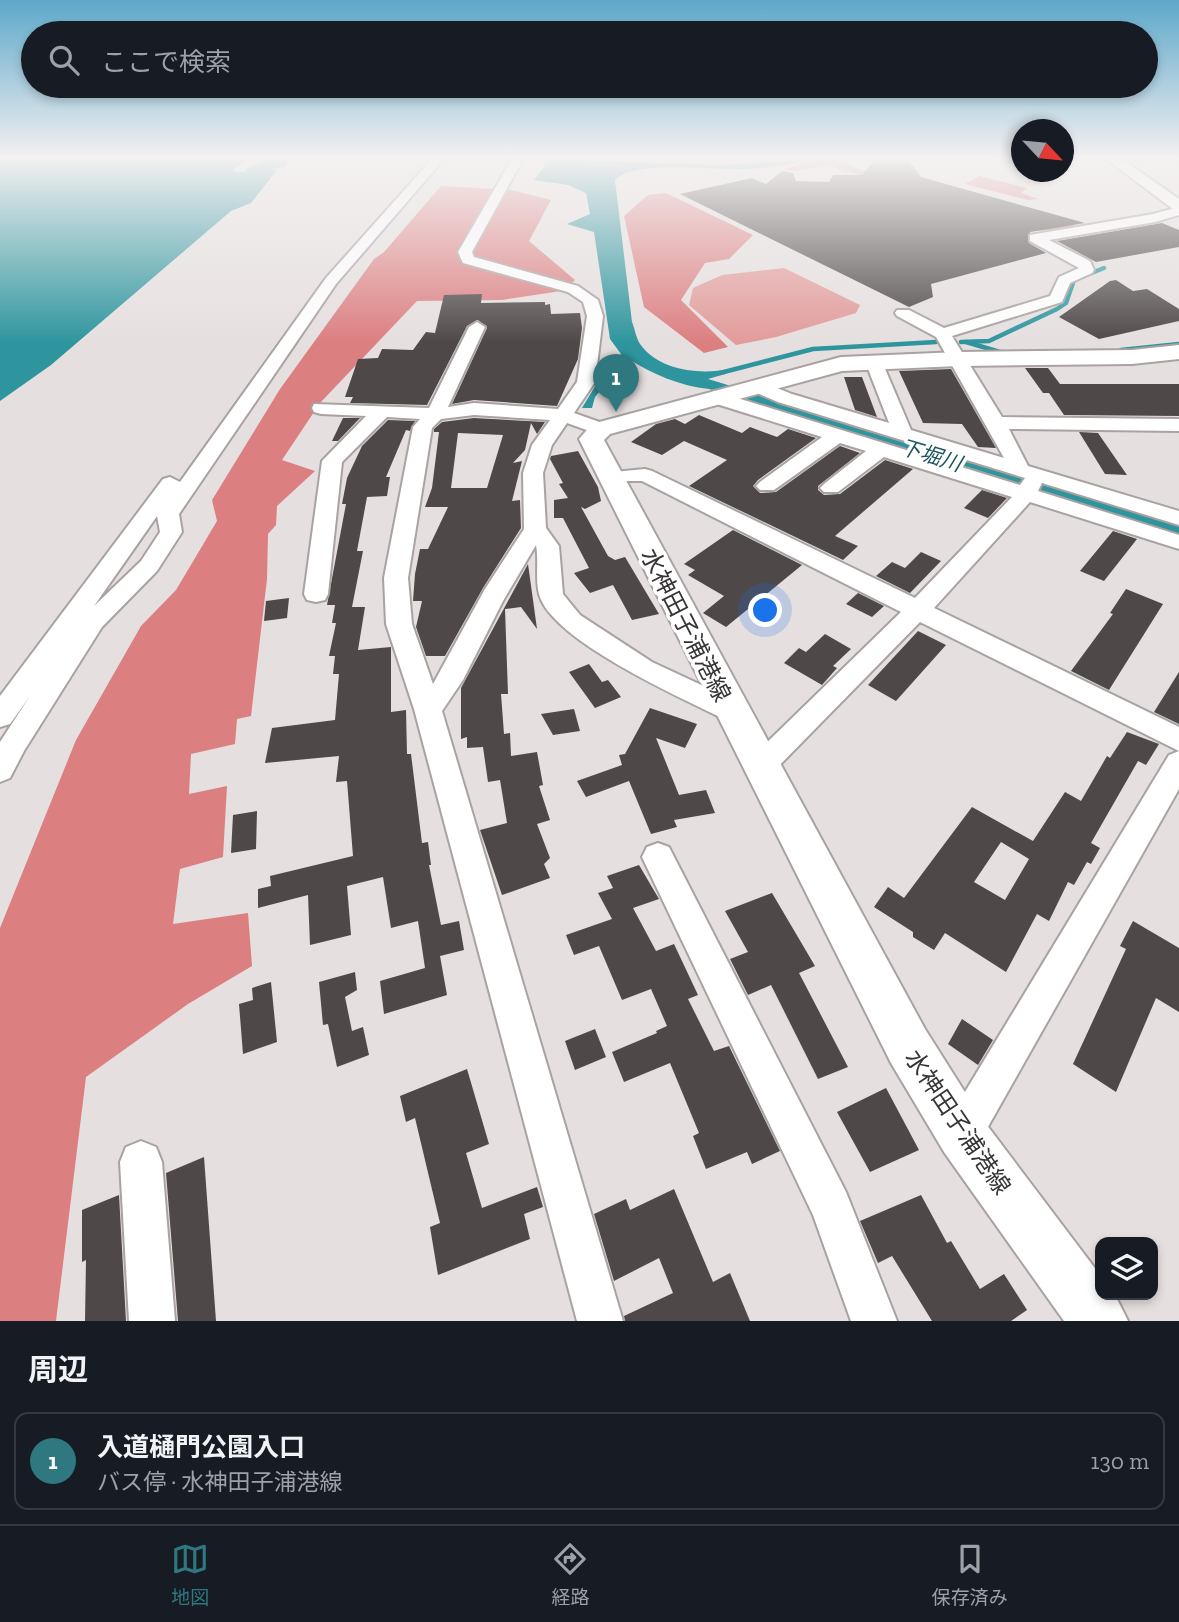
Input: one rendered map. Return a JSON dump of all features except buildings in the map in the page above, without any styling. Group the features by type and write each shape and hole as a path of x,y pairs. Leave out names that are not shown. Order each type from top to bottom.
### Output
{"main road":[{"path":"601,429 819,369 874,361 1132,357 1179,352"},
{"name":"水神田子浦港線","path":"601,429 590,439 908,1046 962,1134 1099,1321"}],"street":[{"path":"0,716 319,277 371,221"},
{"path":"0,770 12,746 93,621 149,566 171,532 168,514 331,281 384,221"},
{"path":"483,221 465,252 468,260 573,289 590,300 595,316 586,382 542,445 533,473 535,529 548,546 551,595 570,621 643,669 730,710"},
{"path":"942,334 1056,299 1064,280 1087,270 1086,264 1035,238 1139,221"},
{"path":"904,313 942,334 1027,479"},
{"path":"477,327 435,414 423,427 396,578 399,624 428,709 600,1321"},
{"path":"874,361 902,432"},
{"path":"734,392 785,398 902,432 1027,479 1179,542"},
{"path":"734,392 839,435 883,449 1027,479 1179,518"},
{"path":"321,408 435,414 474,409 563,415 601,429"},
{"path":"316,594 332,461 382,412"},
{"path":"996,423 1177,427"},
{"path":"767,486 839,435"},
{"path":"831,488 883,449"},
{"path":"610,477 645,475 1179,740"},
{"path":"760,767 917,611 1027,479"},
{"path":"77,612 125,575 158,531 169,522"},
{"path":"428,709 445,690 478,624 535,529"},
{"path":"962,1134 1179,763"},
{"path":"658,857 831,1207 874,1321"},
{"path":"141,1162 152,1321"}],"shaded area":[{"path":"411,221 540,221 529,241 575,280 561,291 502,300 417,301 320,403 282,460 315,471 277,506 276,525 268,534 267,579 251,716 237,719 235,744 191,754 189,794 227,786 223,857 180,869 173,924 248,913 252,966 188,1004 86,1077 56,1321 0,1321 0,928 76,740 141,626 176,590 217,521 212,500 280,389 374,259 384,252"},
{"path":"625,221 723,221 753,235 729,259 705,263 681,300 728,347 704,353 644,307"},
{"path":"998,221 1062,221 1072,223 1075,228 1057,231 1027,230"},
{"path":"784,268 860,305 856,313 776,337 736,345 689,305 693,288 722,275"}],"water":[{"path":"0,221 220,221 51,365 0,401"},
{"name":"下堀川","path":"575,221 620,221 632,322 639,342 658,360 694,371 729,369 725,374 708,379 1179,523 1179,535 709,389 677,382 627,358 595,397 592,408 582,408 621,354 610,339 594,232 567,224"}],"waterway":[{"path":"961,342 989,341 1057,309 1066,303 1074,280 1104,268"},
{"path":"720,373 813,349 936,342"},
{"path":"966,342 1000,352"},
{"path":"1121,350 1179,344"}],"place":[{"name":"入道樋門公園入口","path":"616,412"}]}
